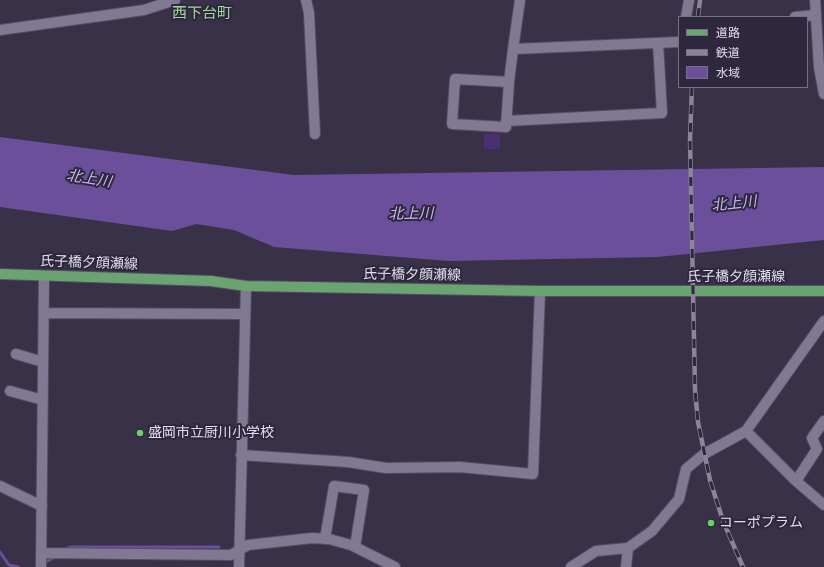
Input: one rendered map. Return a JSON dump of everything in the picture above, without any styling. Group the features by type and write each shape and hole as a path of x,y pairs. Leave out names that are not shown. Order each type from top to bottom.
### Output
{"main road":[{"name":"氏子橋夕顔瀬線","path":"0,274 211,281 246,286 540,291 824,291"}],"street":[{"path":"0,30 144,10 175,0"},
{"path":"306,0 309,13 315,134"},
{"path":"509,82 455,79 452,124 506,127 509,82 520,0"},
{"path":"686,16 689,0"},
{"path":"815,0 819,67 824,94"},
{"path":"806,16 816,15"},
{"path":"513,49 678,42"},
{"path":"506,121 662,113 658,43"},
{"path":"41,567 44,276"},
{"path":"239,567 246,286"},
{"path":"241,455 348,462 386,468 460,467 533,474 540,291"},
{"path":"44,313 245,314"},
{"path":"571,567 596,551 628,548 652,531 679,499 686,469 695,460 746,431 824,321"},
{"path":"16,354 43,362"},
{"path":"10,392 43,400"},
{"path":"796,481 817,449 812,438 824,421"},
{"path":"746,431 796,481 824,505"},
{"path":"325,539 334,486 364,490 355,547"},
{"path":"1,488 42,506"},
{"path":"41,553 231,555 248,545 312,538 325,539 355,547 395,567"},
{"path":"626,567 628,548"}],"shaded area":[{"path":"484,134 500,134 500,149 484,149"}],"water":[{"name":"北上川","path":"0,137 294,175 824,167 824,240 658,257 449,261 274,247 234,230 196,224 172,231 0,207"}],"waterway":[{"path":"64,550 70,547 219,547"},
{"path":"0,552 9,565 18,567"},
{"path":"44,563 55,557"}],"railway":[{"path":"698,16 700,0"},
{"path":"692,88 690,139 695,390 698,422 710,480 723,521 743,567"}],"place":[{"name":"盛岡市立厨川小学校","path":"140,433"},
{"name":"コーポプラム","path":"711,523"}],"district":[{"name":"西下台町","path":"202,14"}]}
